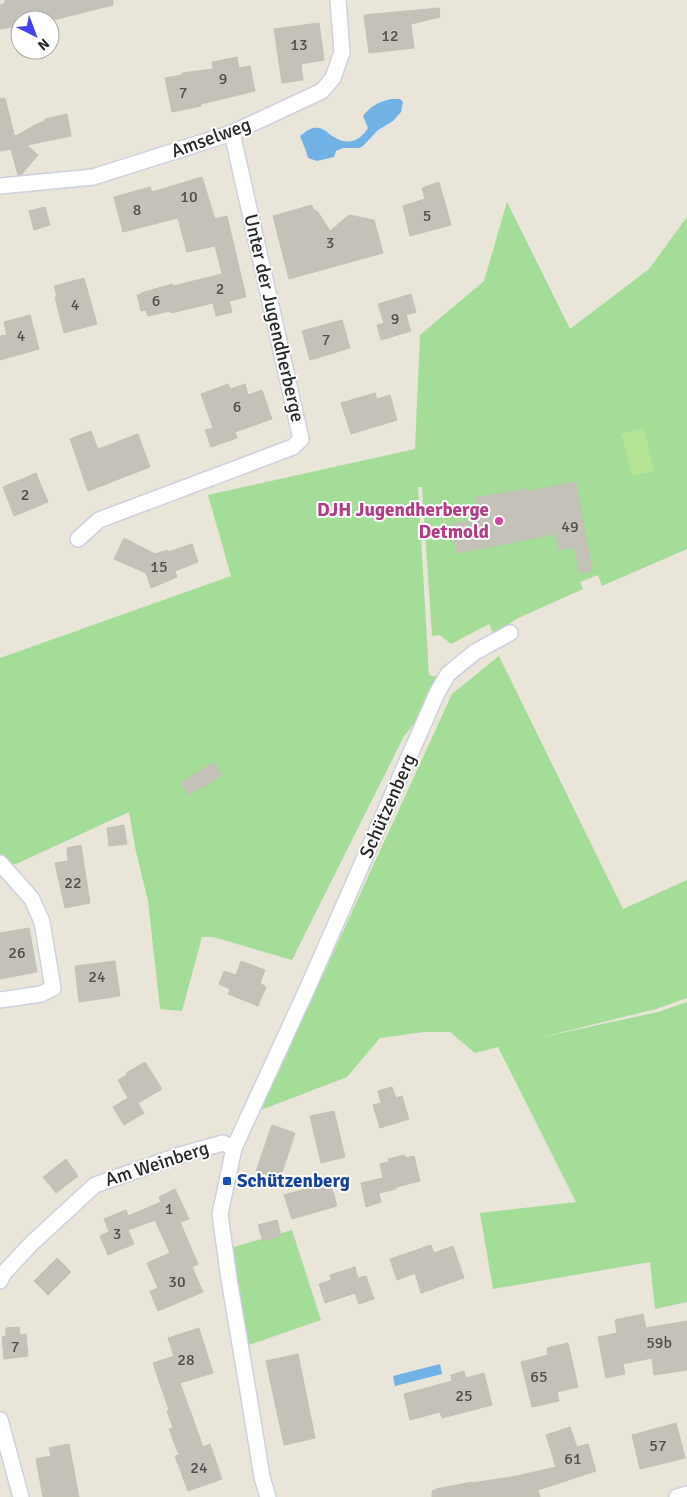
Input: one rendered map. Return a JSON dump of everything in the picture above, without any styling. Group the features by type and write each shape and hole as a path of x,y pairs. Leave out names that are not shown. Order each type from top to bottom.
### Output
{"street":[{"name":"Amselweg","path":"0,186 93,177 232,133 322,91 333,78 342,52 338,0"},
{"name":"Unter der Jugendherberge","path":"78,539 99,520 293,446 301,439 232,133"},
{"name":"Schützenberg","path":"268,1497 262,1477 220,1214 234,1148 308,987 437,693 448,674 475,652 510,633"},
{"path":"0,863 36,906 42,922 53,988 41,994 0,1000"},
{"name":"Am Weinberg","path":"0,1281 4,1273 32,1243 95,1184 180,1155 223,1143 234,1148"},
{"path":"0,1420 21,1497"},
{"path":"677,1497 687,1494"}],"green space":[{"path":"507,202 570,329 649,269 687,217 687,549 602,586 598,575 580,582 583,589 516,619 494,635 489,624 451,644 440,635 432,636 422,487 418,487 429,675 451,680 404,736 292,960 213,937 202,937 182,1011 160,1009 148,901 136,852 129,812 16,864 0,863 0,658 231,576 208,495 415,449 420,335 484,281"},
{"path":"644,428 654,471 632,476 621,434"},
{"path":"499,656 623,909 687,880 687,998 656,1009 538,1038 658,1012 687,1002 687,1302 655,1309 650,1262 493,1289 480,1213 576,1202 498,1047 475,1053 450,1032 424,1032 380,1038 347,1077 261,1110 452,694"},
{"path":"292,1230 321,1320 246,1346 231,1248"}],"water":[{"path":"391,99 400,99 403,102 401,112 393,121 378,130 363,146 359,148 343,148 336,151 334,157 317,161 308,158 300,136 305,132 320,128 339,140 353,141 368,128 363,116 375,105"},
{"path":"440,1364 442,1374 395,1386 393,1376"}],"building":[{"path":"5,0 113,0 113,5 60,18 60,10 10,10 10,28 0,29 0,5 5,3"},
{"path":"439,8 440,17 411,24 414,48 369,53 364,15"},
{"path":"319,23 324,60 301,64 303,80 282,83 274,29"},
{"path":"237,57 239,68 250,66 255,91 172,112 165,78 182,75 182,73 213,69 212,62"},
{"path":"5,98 16,136 45,121 45,119 67,114 71,136 27,145 38,155 21,175 18,175 11,149 0,151 0,99"},
{"path":"202,177 215,219 227,216 246,297 229,301 232,312 216,316 213,303 171,313 170,311 148,316 146,310 141,311 137,295 172,284 173,286 222,274 215,246 187,252 178,218 123,232 114,197 150,187 152,192"},
{"path":"439,182 451,225 410,236 403,206 425,199 422,188"},
{"path":"312,205 330,231 349,215 374,220 383,253 289,279 273,216"},
{"path":"45,207 50,225 34,230 29,211"},
{"path":"84,278 97,324 64,333 54,286"},
{"path":"411,294 416,312 406,315 411,331 381,340 377,325 384,323 378,304"},
{"path":"30,315 39,349 0,360 0,336 7,335 4,322"},
{"path":"342,320 350,348 310,360 302,331"},
{"path":"228,384 230,389 245,384 248,395 262,390 272,419 235,432 237,438 211,447 205,430 213,428 201,394"},
{"path":"375,393 377,399 390,395 397,420 351,434 341,403"},
{"path":"91,431 98,449 138,434 150,467 88,491 70,439"},
{"path":"36,473 48,502 14,516 3,487"},
{"path":"576,482 592,571 580,573 574,547 559,550 556,534 457,553 451,524 479,519 475,498"},
{"path":"124,538 155,554 192,544 198,562 175,571 177,577 151,588 146,573 114,559"},
{"path":"214,762 222,775 189,795 181,783"},
{"path":"124,825 127,844 109,846 107,828"},
{"path":"81,845 90,903 65,908 55,863 68,861 67,848"},
{"path":"29,928 37,972 0,979 0,933"},
{"path":"115,961 120,996 79,1002 75,966"},
{"path":"241,961 265,970 260,983 266,987 258,1006 228,994 230,989 219,984 224,971 236,975"},
{"path":"145,1062 162,1089 138,1103 144,1113 124,1125 113,1107 128,1098 118,1080"},
{"path":"392,1087 396,1098 402,1096 409,1119 380,1128 373,1105 381,1103 378,1091"},
{"path":"334,1111 345,1157 321,1163 310,1116"},
{"path":"272,1125 295,1133 280,1179 256,1171"},
{"path":"405,1155 405,1158 414,1156 420,1181 379,1193 381,1202 366,1207 361,1183 383,1178 380,1164 389,1162 388,1159"},
{"path":"66,1159 78,1176 56,1193 43,1177"},
{"path":"330,1182 337,1206 292,1219 284,1195"},
{"path":"175,1189 189,1219 180,1222 198,1264 192,1267 203,1292 158,1311 150,1291 158,1288 147,1263 170,1253 155,1220 128,1230 134,1244 108,1255 100,1236 109,1232 104,1219 126,1210 128,1216 161,1202 159,1197"},
{"path":"277,1220 281,1236 263,1241 258,1225"},
{"path":"431,1245 434,1253 453,1246 464,1278 421,1293 415,1273 397,1280 390,1259"},
{"path":"57,1258 71,1272 48,1295 34,1281"},
{"path":"355,1267 358,1278 366,1276 374,1299 359,1304 355,1293 325,1303 319,1284 331,1280 330,1275"},
{"path":"643,1314 646,1328 687,1321 687,1370 654,1375 652,1358 623,1364 625,1374 606,1378 598,1337 617,1333 615,1320"},
{"path":"19,1327 20,1335 26,1334 28,1356 4,1359 2,1337 6,1336 6,1328"},
{"path":"199,1328 213,1373 180,1383 203,1447 210,1444 222,1479 188,1491 175,1456 179,1455 169,1429 173,1428 167,1411 169,1410 153,1363 174,1356 168,1338"},
{"path":"568,1343 578,1387 557,1392 559,1401 532,1407 521,1362 548,1355 547,1348"},
{"path":"298,1354 315,1438 284,1445 266,1361"},
{"path":"464,1371 466,1378 484,1373 492,1405 442,1418 440,1412 410,1420 404,1394 452,1381 451,1375"},
{"path":"676,1423 685,1458 640,1469 632,1435"},
{"path":"570,1427 577,1447 588,1444 596,1471 538,1490 540,1497 432,1497 432,1491 436,1489 517,1476 556,1467 546,1435"},
{"path":"69,1444 79,1497 43,1497 36,1459 51,1456 49,1448"}],"place":[{"name":"DJH Jugendherberge Detmold","path":"499,521"},
{"name":"Schützenberg","path":"227,1181"}]}
